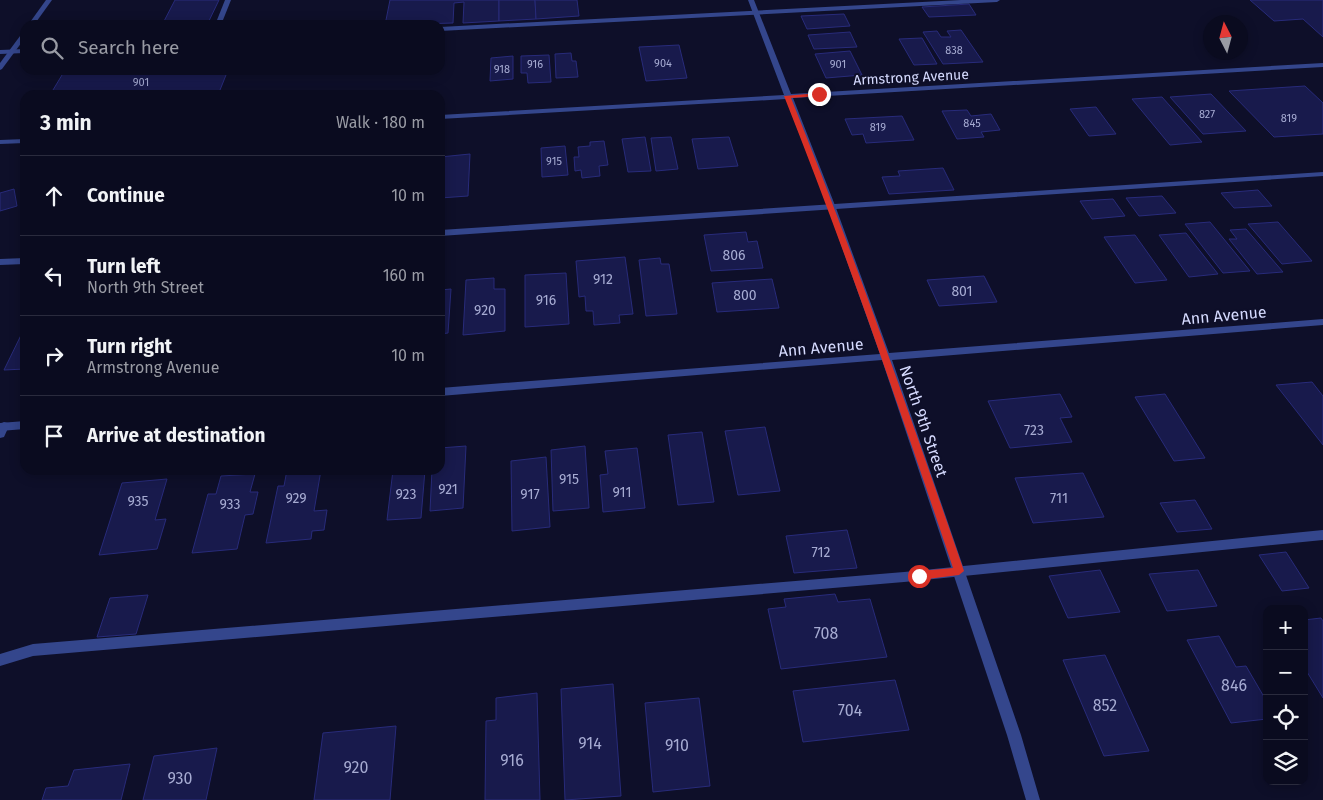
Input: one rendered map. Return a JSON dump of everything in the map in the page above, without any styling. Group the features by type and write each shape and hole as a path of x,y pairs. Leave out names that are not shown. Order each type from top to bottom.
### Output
{"street":[{"path":"35,20 49,0"},
{"path":"220,20 228,0"},
{"name":"North 9th Street","path":"751,0 832,208 886,357 1014,735 1033,800"},
{"path":"445,29 997,0"},
{"path":"0,68 20,40"},
{"path":"0,52 20,51"},
{"name":"Armstrong Avenue","path":"445,117 1323,65"},
{"path":"0,142 20,141"},
{"path":"445,233 1323,174"},
{"path":"0,262 20,261"},
{"name":"Ann Avenue","path":"445,392 1323,322"},
{"path":"1,429 20,426"},
{"path":"0,660 33,650 959,571 1323,535"}],"building":[{"path":"175,0 219,0 209,20 165,20"},
{"path":"390,0 499,0 499,21 463,23 464,2 454,3 453,23 445,23 445,20 386,20"},
{"path":"499,0 535,0 536,19 499,21"},
{"path":"535,0 577,0 579,16 536,19"},
{"path":"1250,0 1323,0 1323,37 1303,19 1274,21"},
{"path":"969,4 976,15 929,17 922,7"},
{"path":"844,14 850,26 807,29 801,16"},
{"path":"961,30 983,62 943,64 923,32 937,31 941,37 951,37 947,31"},
{"path":"850,32 857,47 814,49 808,35"},
{"path":"922,38 937,64 914,65 899,39"},
{"path":"679,45 687,78 646,81 639,47"},
{"path":"850,51 862,75 826,78 815,54"},
{"path":"571,53 572,61 576,61 578,77 556,78 555,54"},
{"path":"549,55 551,82 528,83 527,73 521,73 521,56"},
{"path":"513,56 513,79 490,81 491,58"},
{"path":"62,75 226,75 220,90 53,90"},
{"path":"1305,86 1323,103 1323,134 1274,137 1229,91"},
{"path":"1211,94 1246,131 1203,134 1170,97"},
{"path":"1162,97 1202,142 1170,145 1132,99"},
{"path":"1096,107 1116,134 1089,136 1070,109"},
{"path":"967,110 971,116 991,114 1000,130 981,132 984,137 957,139 942,111"},
{"path":"902,116 914,140 866,143 863,134 852,135 845,119"},
{"path":"645,137 651,171 628,172 622,139"},
{"path":"671,137 678,169 656,171 651,138"},
{"path":"729,137 738,166 698,169 692,139"},
{"path":"604,141 608,165 599,166 600,176 582,178 581,170 575,171 574,157 579,157 578,147 590,146 590,142"},
{"path":"565,146 568,175 542,177 541,148"},
{"path":"470,154 468,196 445,198 445,156"},
{"path":"943,168 954,190 889,194 882,177 900,176 898,171"},
{"path":"14,189 17,206 0,211 0,193"},
{"path":"1258,190 1272,206 1234,208 1221,193"},
{"path":"1162,196 1176,213 1139,216 1126,198"},
{"path":"1113,199 1125,216 1092,219 1080,201"},
{"path":"1210,222 1250,271 1223,273 1185,224"},
{"path":"1278,222 1312,261 1282,264 1248,224"},
{"path":"1246,229 1283,272 1257,274 1229,239 1237,239 1230,230"},
{"path":"746,232 748,242 757,241 763,268 711,271 704,235"},
{"path":"1186,233 1218,274 1189,277 1159,235"},
{"path":"1135,235 1167,280 1135,283 1104,237"},
{"path":"625,257 633,314 619,315 620,323 594,325 593,311 586,311 585,296 579,297 576,261"},
{"path":"660,258 661,264 669,264 677,314 646,316 639,260"},
{"path":"566,273 569,324 525,327 525,275"},
{"path":"984,276 997,302 939,306 927,280"},
{"path":"494,278 494,289 505,289 505,331 463,335 466,280"},
{"path":"772,279 779,308 717,312 712,283"},
{"path":"451,289 448,333 445,333 445,290"},
{"path":"20,337 20,369 4,370"},
{"path":"1312,382 1323,396 1323,445 1276,385"},
{"path":"1060,394 1072,417 1060,418 1072,442 1010,448 988,401"},
{"path":"1165,394 1205,458 1174,461 1135,397"},
{"path":"765,427 780,491 738,495 725,431"},
{"path":"702,432 714,502 678,505 668,435"},
{"path":"466,446 463,508 430,511 432,475 445,475 445,448"},
{"path":"585,446 589,508 553,511 551,450"},
{"path":"637,448 645,508 603,512 600,475 608,474 605,451"},
{"path":"546,457 550,527 512,531 511,461"},
{"path":"1083,473 1104,517 1033,523 1015,478"},
{"path":"255,475 250,492 258,492 253,514 245,515 237,549 192,553 208,494 216,494 221,476"},
{"path":"286,475 320,475 314,511 327,510 324,530 312,531 311,539 266,543 278,486 284,486"},
{"path":"392,475 425,475 421,518 387,520"},
{"path":"167,479 155,520 166,519 157,549 99,555 122,483"},
{"path":"1195,500 1212,529 1177,532 1160,503"},
{"path":"847,530 857,568 794,573 786,536"},
{"path":"1286,552 1309,588 1282,591 1259,555"},
{"path":"1100,570 1120,612 1068,618 1049,576"},
{"path":"1198,570 1217,606 1167,611 1149,574"},
{"path":"835,594 838,602 870,599 887,657 781,669 768,609 786,607 784,599"},
{"path":"148,595 136,634 97,637 110,598"},
{"path":"1321,618 1323,621 1323,698 1308,674 1308,620"},
{"path":"1219,636 1236,667 1246,666 1263,695 1263,719 1231,723 1187,640"},
{"path":"1105,655 1149,751 1104,756 1063,660"},
{"path":"895,680 909,730 803,742 793,691"},
{"path":"613,684 621,796 565,800 561,689"},
{"path":"537,693 540,800 485,800 486,721 496,720 496,698"},
{"path":"699,698 710,786 653,792 645,703"},
{"path":"396,726 390,800 314,800 323,733"},
{"path":"217,748 206,800 143,800 154,756"},
{"path":"130,764 121,800 42,800 46,788 68,786 74,770"}],"route":[{"path":"819,94 787,96 832,208 886,357 959,571 919,576"}]}
